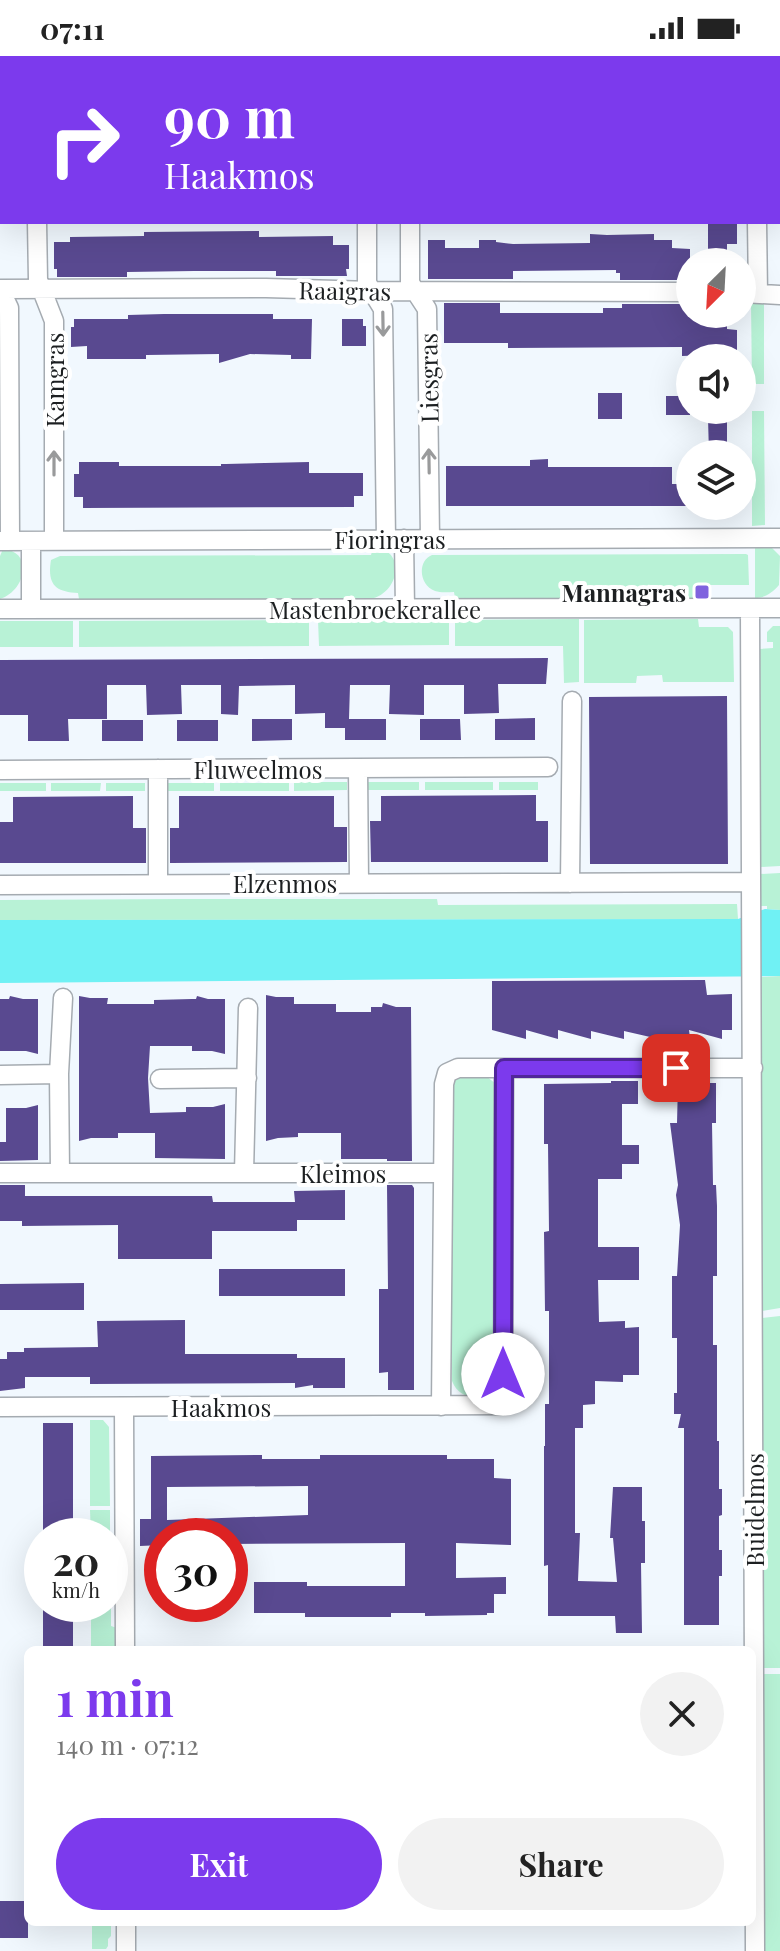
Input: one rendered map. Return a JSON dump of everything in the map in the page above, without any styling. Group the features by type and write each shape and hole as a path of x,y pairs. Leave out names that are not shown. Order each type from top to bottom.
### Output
{"street":[{"name":"Kamgras","path":"37,224 38,280 54,321 54,541"},
{"name":"Liesgras","path":"367,224 367,283 383,309 395,539 405,609"},
{"name":"Liesgras","path":"410,224 410,283 427,309 430,539"},
{"path":"754,248 757,224"},
{"name":"Kamgras","path":"0,289 9,308 5,541"},
{"name":"Raaigras","path":"0,289 676,292"},
{"path":"756,294 780,295"},
{"name":"Fioringras","path":"5,541 780,538"},
{"path":"31,541 31,609"},
{"name":"Mastenbroekerallee","path":"0,609 780,608"},
{"path":"441,1406 444,1084 447,1073 458,1068 753,1068 750,609"},
{"path":"570,883 572,701"},
{"name":"Fluweelmos","path":"0,770 548,767"},
{"name":"Fluweelmos","path":"358,768 359,883"},
{"name":"Fluweelmos","path":"158,769 158,884"},
{"name":"Elzenmos","path":"0,885 751,882"},
{"path":"60,1173 59,1074 63,998"},
{"path":"244,1173 248,1008"},
{"name":"Haakmos","path":"0,1407 503,1405 504,1068"},
{"name":"Buidelmos","path":"753,1068 753,1646"},
{"path":"0,1075 59,1074"},
{"path":"160,1079 247,1078"},
{"name":"Kleimos","path":"0,1173 443,1173"},
{"path":"124,1407 125,1646"},
{"path":"126,1926 126,1951"},
{"name":"Buidelmos","path":"755,1926 755,1951"}],"green space":[{"path":"756,303 764,303 764,384 756,384 756,344 752,344 751,328 756,328"},
{"path":"756,411 764,411 765,525 752,526 752,520 756,520 756,440 752,440"},
{"path":"755,547 772,548 780,556 779,585 768,594 755,598"},
{"path":"373,548 391,555 396,572 388,589 370,599 79,599 78,593 64,591 54,585 50,575 51,560 60,556 371,555"},
{"path":"3,549 20,557 23,572 16,588 0,599 0,556"},
{"path":"746,554 749,585 707,585 698,589 698,598 455,598 454,592 437,592 430,588 422,573 424,562 432,555"},
{"path":"579,619 579,682 564,683 563,646 455,646 455,620"},
{"path":"698,619 699,627 728,627 733,632 734,682 663,682 662,675 637,676 636,683 584,683 584,620"},
{"path":"309,620 309,646 79,647 79,621"},
{"path":"318,620 449,620 449,645 319,646"},
{"path":"0,621 73,621 73,647 0,647"},
{"path":"773,626 780,626 780,866 761,867 760,649 773,648 773,642 767,642 767,632"},
{"path":"294,782 347,782 347,790 294,791"},
{"path":"368,782 419,782 419,790 368,790"},
{"path":"425,782 493,782 493,790 425,790"},
{"path":"499,782 538,782 538,790 499,790"},
{"path":"0,783 46,783 46,791 0,791"},
{"path":"51,783 101,783 100,791 51,791"},
{"path":"106,783 145,783 145,791 106,791"},
{"path":"166,783 214,783 214,791 167,791"},
{"path":"220,783 289,783 289,791 220,791"},
{"path":"780,873 780,910 767,909 767,906 761,906 760,874"},
{"path":"437,899 438,905 737,904 738,919 0,920 0,900"},
{"path":"780,976 780,1308 762,1311 761,977"},
{"path":"462,1076 486,1076 496,1084 494,1393 482,1397 464,1395 452,1381 452,1087 455,1080"},
{"path":"780,1316 780,1668 763,1668 762,1318"},
{"path":"90,1420 103,1420 109,1427 110,1506 90,1506"},
{"path":"90,1510 110,1510 110,1518 90,1518"},
{"path":"91,1622 111,1622 111,1626 117,1628 117,1646 91,1646"},
{"path":"763,1674 780,1674 780,1951 764,1951"},
{"path":"92,1926 111,1926 106,1949 92,1949"}],"water":[{"path":"765,909 780,910 780,976 0,983 0,920 738,919"}],"building":[{"path":"708,224 737,224 737,244 727,244 727,248 708,248"},
{"path":"259,231 259,237 333,236 333,245 349,245 347,276 276,276 276,271 194,271 127,272 127,277 57,277 57,269 54,269 54,242 70,242 70,237 144,236 144,232"},
{"path":"590,234 654,234 654,240 672,240 672,248 676,248 676,280 620,280 620,273 616,270 513,271 513,279 428,279 428,240 445,240 445,248 479,248 479,240 513,244 590,243"},
{"path":"444,303 500,303 500,313 603,313 603,308 622,308 622,304 676,304 676,328 737,330 737,344 676,344 676,347 508,348 508,343 444,343"},
{"path":"273,314 273,319 312,319 311,359 250,354 219,363 219,354 87,359 87,346 71,347 74,319 128,319 128,315"},
{"path":"342,319 363,319 366,346 342,346"},
{"path":"598,393 622,393 622,419 598,419"},
{"path":"666,396 676,396 676,415 666,415"},
{"path":"708,424 727,424 727,440 709,440"},
{"path":"548,459 548,467 672,467 676,506 446,506 446,466 530,466 530,460"},
{"path":"79,462 119,462 119,466 221,466 309,462 309,473 363,473 363,496 354,496 354,507 83,508 83,497 74,497 74,474 79,474"},
{"path":"548,658 546,684 498,684 499,713 464,714 464,685 424,685 424,715 389,714 390,685 350,685 349,719 386,719 386,740 345,740 345,728 325,728 325,713 295,714 295,685 239,686 238,715 221,714 221,685 181,685 182,714 147,715 146,685 107,685 107,719 68,719 69,741 28,741 28,715 0,715 0,660"},
{"path":"727,696 728,864 590,864 589,697"},
{"path":"535,718 535,740 495,740 495,719"},
{"path":"252,719 292,719 292,740 252,741"},
{"path":"420,719 460,719 461,740 420,740"},
{"path":"102,720 143,720 143,741 102,741"},
{"path":"177,720 218,720 218,741 177,741"},
{"path":"536,795 536,821 548,821 548,862 371,862 370,821 381,821 381,796"},
{"path":"133,796 133,828 146,828 146,863 0,863 0,822 13,822 13,797"},
{"path":"179,796 334,796 334,827 347,827 347,862 170,863 170,828 179,828"},
{"path":"705,980 707,995 732,994 732,1030 722,1030 722,1039 689,1030 690,1038 675,1035 659,1039 624,1031 624,1039 591,1031 591,1039 558,1030 558,1039 526,1030 526,1039 492,1030 492,981"},
{"path":"266,995 294,997 294,1004 336,1004 336,1012 371,1012 371,1007 382,1007 383,1003 411,1007 412,1161 341,1159 341,1133 298,1133 298,1137 266,1141"},
{"path":"10,996 38,999 38,1054 0,1051 0,999 9,999"},
{"path":"79,996 108,998 107,1004 154,1004 154,1000 196,999 197,996 225,999 225,1054 192,1051 192,1046 150,1046 148,1078 150,1113 186,1112 186,1107 225,1104 225,1159 155,1158 155,1133 118,1133 118,1138 79,1141"},
{"path":"638,1081 638,1104 622,1104 622,1145 639,1145 639,1164 622,1164 622,1179 598,1179 598,1247 639,1247 639,1280 598,1280 599,1322 625,1321 625,1328 639,1327 639,1375 623,1375 623,1382 595,1381 595,1404 583,1405 583,1428 575,1428 575,1533 580,1533 578,1581 617,1582 613,1538 610,1538 613,1487 642,1487 645,1563 641,1563 642,1633 616,1633 615,1616 548,1616 548,1565 544,1566 549,1311 545,1311 544,1232 549,1231 544,1084"},
{"path":"678,1083 716,1083 716,1123 712,1123 713,1185 716,1185 717,1206 713,1345 717,1345 717,1441 719,1489 722,1489 722,1515 719,1516 722,1576 719,1576 719,1625 684,1625 684,1428 678,1428 681,1414 674,1414 677,1338 672,1338 672,1276 677,1276 680,1225 670,1123 677,1123"},
{"path":"38,1105 38,1160 0,1161 0,1142 6,1142 6,1108"},
{"path":"0,1185 25,1185 25,1196 212,1196 213,1202 295,1202 294,1191 345,1190 345,1220 297,1220 297,1231 212,1231 212,1259 118,1259 118,1225 22,1226 22,1221 0,1221"},
{"path":"387,1185 412,1185 414,1188 414,1390 388,1390 388,1372 379,1373 379,1289 388,1289"},
{"path":"219,1269 345,1269 345,1296 219,1296"},
{"path":"84,1283 84,1310 0,1310 0,1284"},
{"path":"185,1320 185,1354 297,1354 297,1358 345,1358 345,1388 313,1388 313,1385 295,1388 295,1383 90,1384 90,1377 25,1377 25,1388 0,1391 0,1359 7,1359 7,1352 24,1352 24,1348 98,1347 97,1321"},
{"path":"43,1423 73,1423 73,1518 43,1518"},
{"path":"262,1455 262,1459 320,1459 320,1455 447,1455 447,1459 494,1459 494,1478 511,1479 511,1545 456,1543 456,1578 506,1577 506,1594 494,1594 494,1613 487,1615 391,1613 391,1617 305,1617 305,1613 254,1613 254,1582 307,1582 307,1586 405,1586 405,1543 248,1544 248,1518 223,1518 308,1515 308,1486 167,1487 167,1518 151,1518 151,1456"},
{"path":"140,1519 144,1519 144,1546 140,1546"},
{"path":"43,1622 73,1622 73,1646 43,1646"},
{"path":"0,1901 24,1901 24,1926 28,1926 28,1938 0,1938"}],"place":[{"name":"Mannagras","path":"702,592"}],"route":[{"path":"503,1374 504,1068 676,1068"}]}
